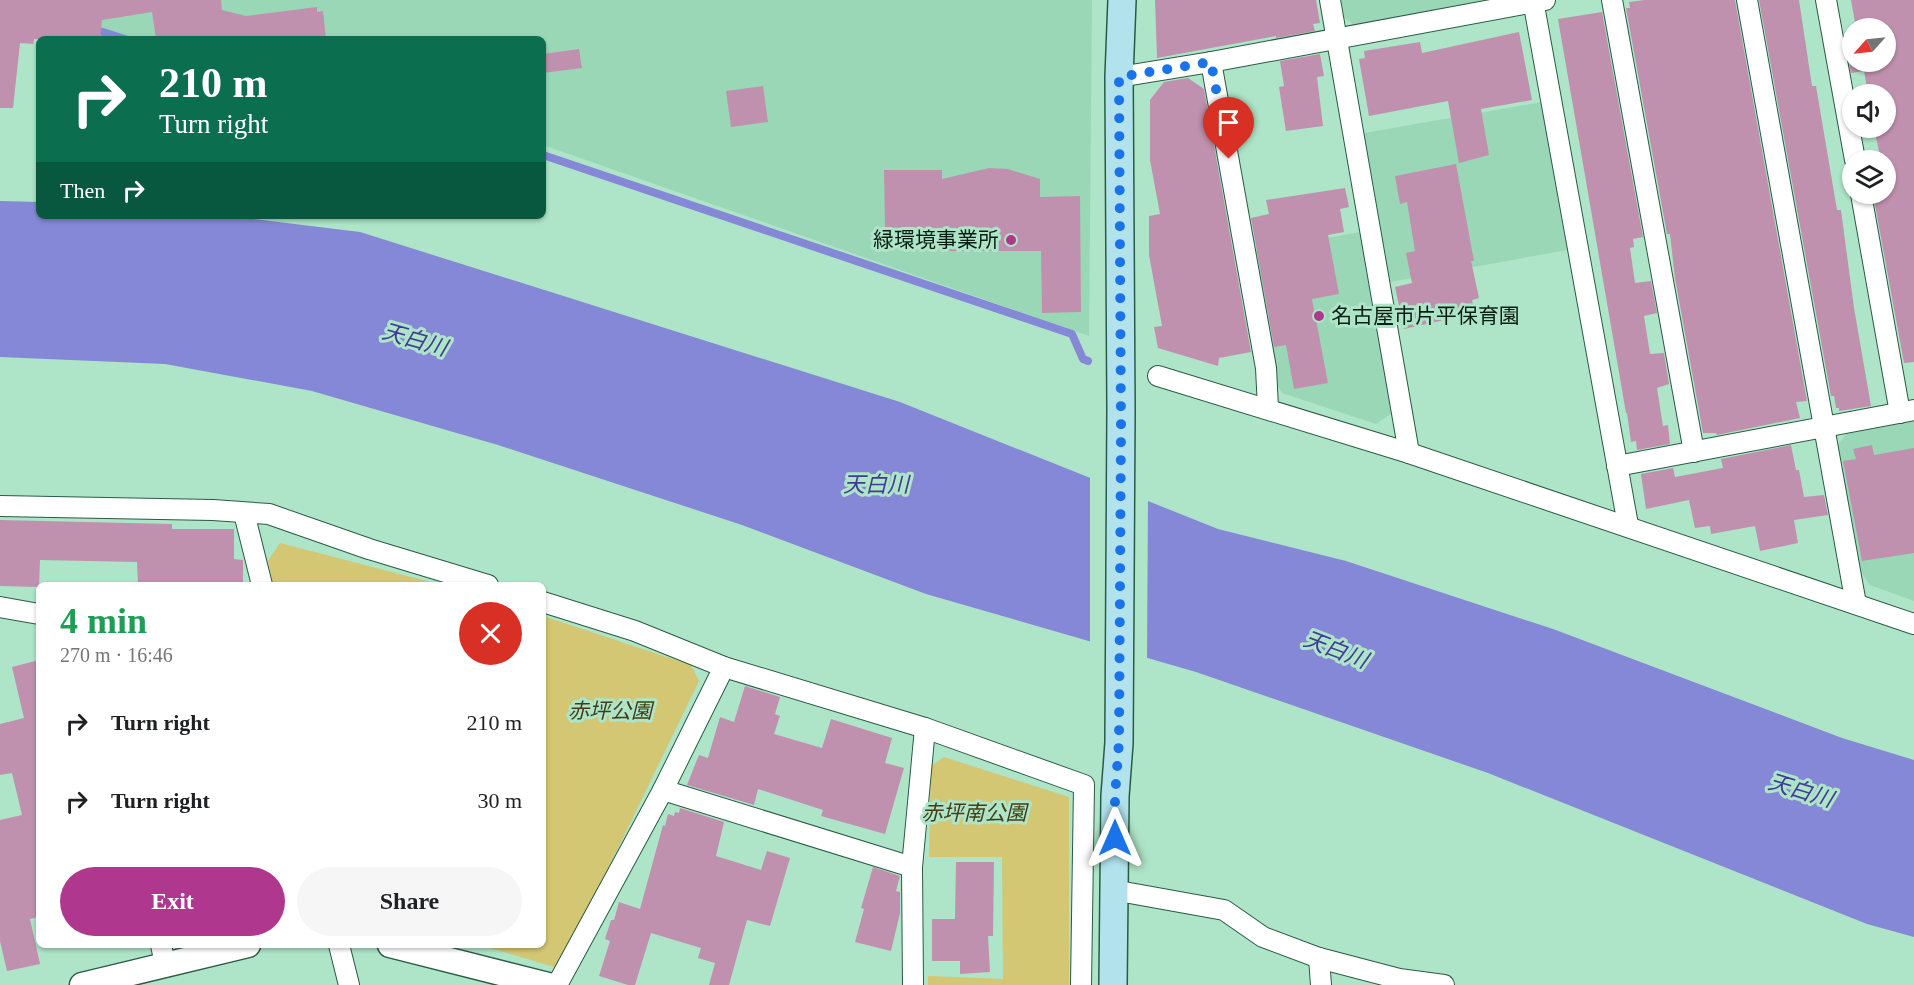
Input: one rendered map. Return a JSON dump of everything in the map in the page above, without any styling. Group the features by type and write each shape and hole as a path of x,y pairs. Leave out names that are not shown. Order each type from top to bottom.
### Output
{"main road":[{"path":"1113,985 1121,419 1119,77 1122,0"}],"street":[{"path":"1330,0 1409,453"},
{"path":"1612,0 1694,452"},
{"path":"1747,0 1856,604"},
{"path":"1826,0 1853,150"},
{"path":"1119,77 1538,1 1628,525"},
{"path":"1211,62 1266,368 1268,408"},
{"path":"1617,466 1907,412 1863,204"},
{"path":"1158,376 1409,453 1628,525 1914,624"},
{"path":"0,506 213,510 268,514 369,549 478,582"},
{"path":"244,513 261,582"},
{"path":"546,603 635,631 724,667 926,728 1084,785 1081,985"},
{"path":"0,607 36,613"},
{"path":"557,985 663,790 724,667"},
{"path":"913,985 912,867 926,728"},
{"path":"663,790 912,867"},
{"path":"1113,890 1224,910 1263,937 1319,958 1399,979 1444,985"},
{"path":"82,985 163,955 222,948"},
{"path":"340,948 349,985"},
{"path":"402,948 548,985"},
{"path":"1319,958 1321,985"}],"shaded area":[{"path":"0,0 1092,0 1089,336 546,146 546,36 123,36"},
{"path":"1341,0 1487,0 1354,25 1344,17"},
{"path":"1542,102 1567,250 1390,282 1364,133"},
{"name":"名古屋市片平保育園","path":"1360,232 1392,413 1376,424 1282,393 1274,380 1251,252"},
{"path":"1914,421 1914,601 1870,585 1859,569 1837,446 1847,433"}],"green space":[{"path":"280,543 430,582 272,582 268,561"},
{"name":"赤坪公園","path":"546,617 691,665 699,681 563,962 554,967 490,948 546,948"},
{"name":"赤坪南公園","path":"944,757 1069,797 1069,985 928,985 928,976 1003,979 1002,857 929,857 931,766"}],"water":[{"name":"天白川","path":"0,201 36,202 36,219 254,219 360,232 900,402 1218,529 1346,561 1553,629 1842,738 1914,760 1914,937 1867,924 1488,773 1196,672 926,594 742,525 498,445 312,391 165,364 0,357"}],"pier":[{"path":"1090,474 1148,498 1147,661 1090,644"}],"building":[{"path":"0,0 221,0 222,10 246,16 317,7 317,12 323,11 326,36 156,36 152,12 102,20 100,36 36,36 33,44 20,43 13,108 0,108"},
{"path":"1155,0 1316,0 1320,23 1313,24 1315,31 1157,58"},
{"path":"1735,0 1807,401 1796,402 1800,418 1717,435 1716,433 1703,433 1675,278 1670,234 1667,234 1626,8 1630,8 1629,2"},
{"path":"1759,0 1799,0 1812,86 1816,86 1837,210 1841,210 1854,308 1871,406 1839,411 1839,408 1836,408 1834,396 1831,396"},
{"path":"1851,0 1914,0 1914,362 1904,363 1875,204 1896,204 1896,150 1879,150 1876,138 1896,138 1896,84 1866,84 1864,72 1896,72 1896,18 1854,18"},
{"path":"1602,12 1643,237 1633,239 1634,247 1630,248 1635,283 1651,281 1657,313 1644,316 1650,354 1664,353 1669,384 1657,388 1663,426 1668,425 1670,444 1637,450 1636,441 1631,442 1558,19"},
{"path":"1519,32 1532,100 1481,109 1489,155 1459,163 1448,101 1369,116 1359,59 1365,58 1364,51 1420,42 1422,53"},
{"path":"579,49 582,68 546,73 546,54"},
{"path":"1320,54 1324,76 1317,77 1323,126 1286,131 1279,87 1284,86 1280,61"},
{"path":"1188,78 1204,89 1251,352 1219,358 1218,366 1158,348 1154,327 1162,326 1149,255 1149,216 1160,214 1150,160 1150,100 1164,82"},
{"path":"763,86 768,122 731,127 726,91"},
{"path":"1456,164 1479,298 1472,300 1475,313 1404,329 1395,287 1412,283 1406,253 1415,251 1407,202 1400,204 1395,176"},
{"name":"緑環境事業所","path":"989,168 1008,169 1040,179 1040,197 1080,196 1081,312 1042,313 1041,251 942,251 942,229 885,229 884,170 942,170 942,179"},
{"path":"1345,188 1349,207 1340,209 1344,232 1328,235 1339,294 1312,299 1328,383 1294,389 1286,345 1274,347 1251,218 1269,214 1266,200"},
{"path":"1791,445 1804,497 1824,495 1828,515 1794,520 1798,543 1760,551 1755,526 1711,534 1710,526 1695,528 1689,500 1646,509 1641,474 1673,468 1675,477 1723,468 1721,459"},
{"path":"1872,445 1874,455 1914,448 1914,553 1862,561 1843,461 1856,459 1853,449"},
{"path":"0,520 172,524 172,529 234,529 234,559 243,560 243,582 138,582 137,562 40,560 39,582 36,582 36,587 0,586"},
{"path":"36,661 36,918 30,919 40,964 7,971 0,941 0,820 22,815 12,773 0,775 0,724 24,718 12,667"},
{"path":"745,686 780,697 775,714 780,716 774,734 822,748 831,719 892,738 885,763 904,768 885,834 821,816 823,810 758,789 754,805 687,785 699,755 708,758 720,717 734,722"},
{"path":"680,808 724,822 716,856 761,870 767,851 790,858 770,926 747,920 729,985 709,985 715,963 698,958 701,948 651,933 635,985 599,976 610,941 605,939 619,902 640,909 663,825 665,826 668,814 674,816 675,812 679,813"},
{"path":"956,862 994,862 993,936 988,936 990,972 960,974 960,961 932,961 932,919 955,919"},
{"path":"873,867 900,876 896,891 900,892 900,913 891,951 855,942 864,909 861,908"}],"waterway":[{"path":"93,29 115,36"},
{"path":"546,156 1072,334 1083,359 1088,361"}],"place":[{"name":"緑環境事業所","path":"1011,240"},
{"name":"名古屋市片平保育園","path":"1319,316"}],"route":[{"path":"1115,838 1119,742 1121,428 1119,77 1211,62 1229,159"}]}
